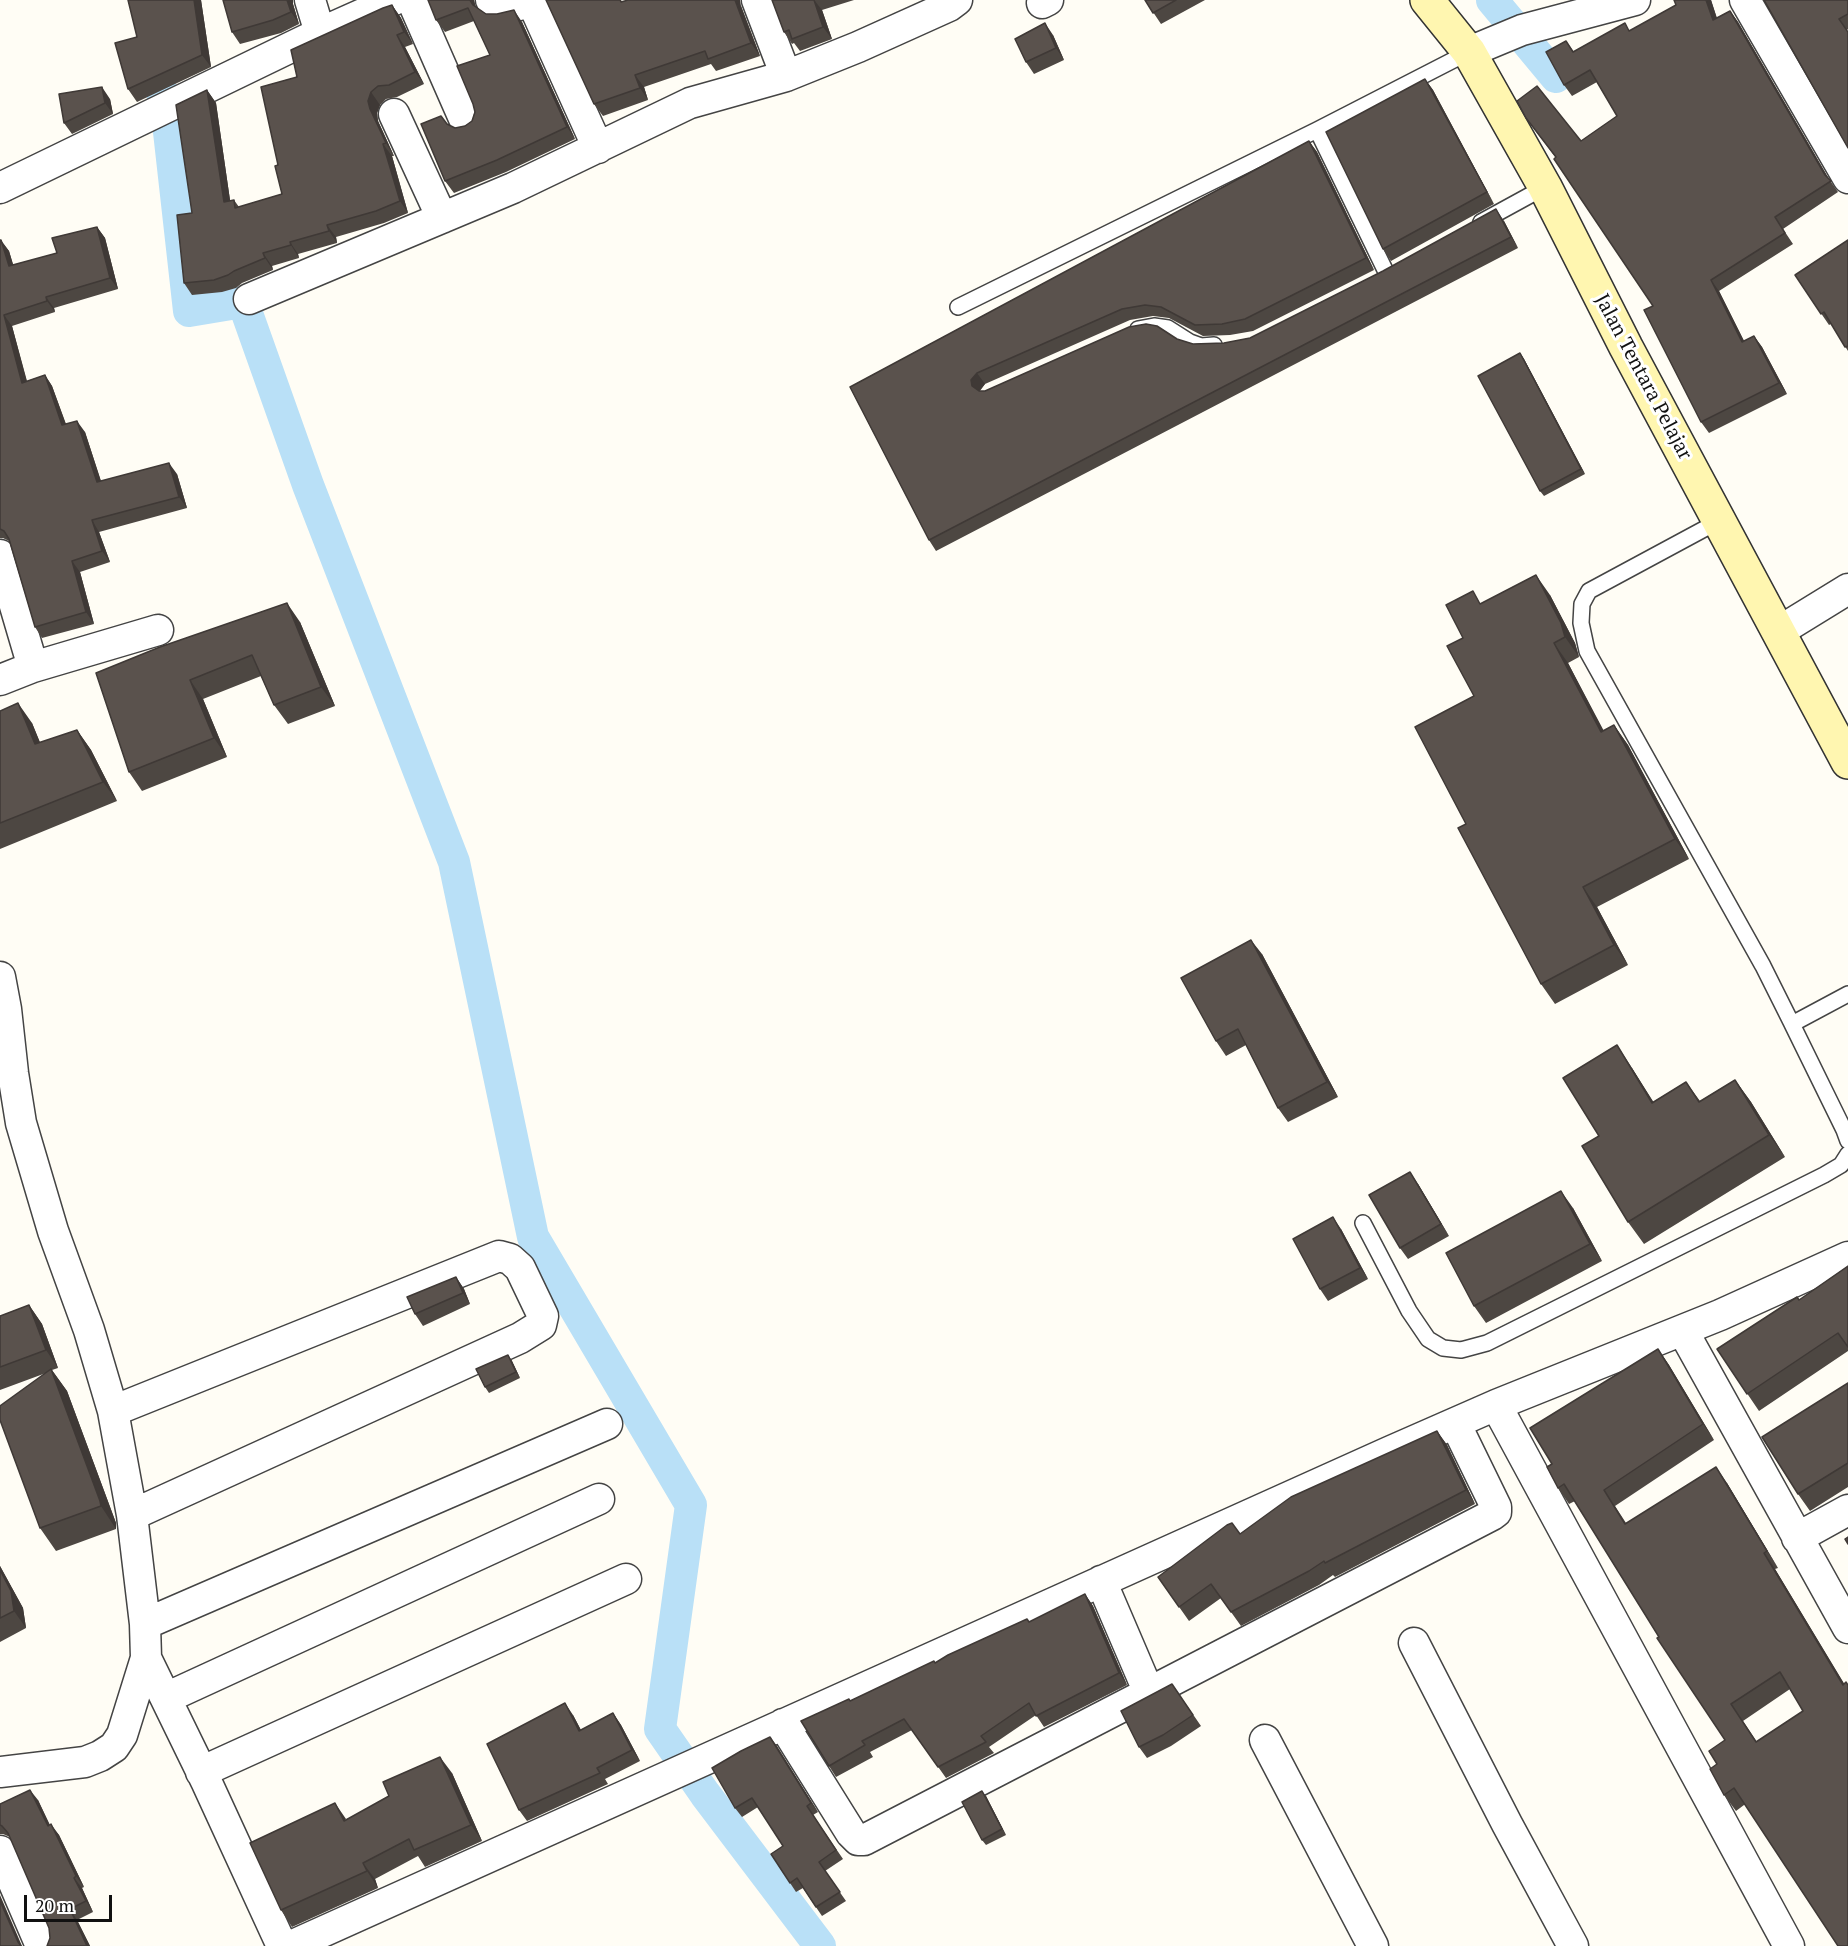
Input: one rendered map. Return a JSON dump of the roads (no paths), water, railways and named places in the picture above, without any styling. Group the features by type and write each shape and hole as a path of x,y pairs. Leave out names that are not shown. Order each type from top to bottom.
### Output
{"main road":[{"name":"Jalan Tentara Pelajar","path":"1427,0 1469,52 1545,187 1626,347 1848,762"}],"street":[{"path":"310,0 320,33"},
{"path":"0,188 320,33 394,0"},
{"path":"412,0 466,123"},
{"path":"491,0 496,8 501,10 526,3 534,6 598,148"},
{"path":"758,0 786,76"},
{"path":"249,299 513,189 690,103 786,76 858,47 949,6 957,0"},
{"path":"1469,52 1513,34 1632,0"},
{"path":"1744,0 1848,178"},
{"path":"394,114 442,218"},
{"path":"0,555 33,667"},
{"path":"1778,632 1848,589"},
{"path":"0,680 33,667 158,630"},
{"path":"0,977 21,1123 53,1231 89,1330 113,1411 132,1515 145,1624 146,1658 122,1736 114,1747 85,1762 0,1773"},
{"path":"113,1411 499,1256 510,1259 520,1268 543,1316 541,1325 520,1338 132,1515"},
{"path":"291,1946 1455,1423 1683,1330 1848,1257"},
{"path":"1683,1330 1848,1628"},
{"path":"1496,1405 1783,1944"},
{"path":"783,1724 851,1833 858,1840 864,1840 1496,1512 1496,1507 1455,1423"},
{"path":"145,1624 607,1424"},
{"path":"166,1698 598,1500"},
{"path":"1797,1538 1848,1510"},
{"path":"201,1772 626,1579"},
{"path":"1101,1581 1149,1693"},
{"path":"1414,1643 1506,1824 1573,1946"},
{"path":"146,1658 282,1946"},
{"path":"1265,1740 1373,1946"},
{"path":"0,1851 41,1946"}],"lane":[{"path":"958,307 1317,130 1469,52"},
{"path":"1317,130 1387,274"},
{"path":"1471,228 1545,187"},
{"path":"1126,333 1154,326 1168,328 1201,346 1231,345"},
{"path":"1719,521 1590,591 1582,604 1581,623 1587,651 1763,966 1845,1130 1848,1141"},
{"path":"1792,1024 1848,994"},
{"path":"1363,1223 1409,1311 1428,1339 1443,1348 1461,1350 1487,1343 1814,1180 1841,1165 1848,1154"}],"waterway":[{"path":"161,0 158,81 166,105 189,311 243,302 308,485 454,862 533,1237 691,1505 660,1729 705,1794 820,1946"},
{"path":"1492,0 1556,77"}]}
